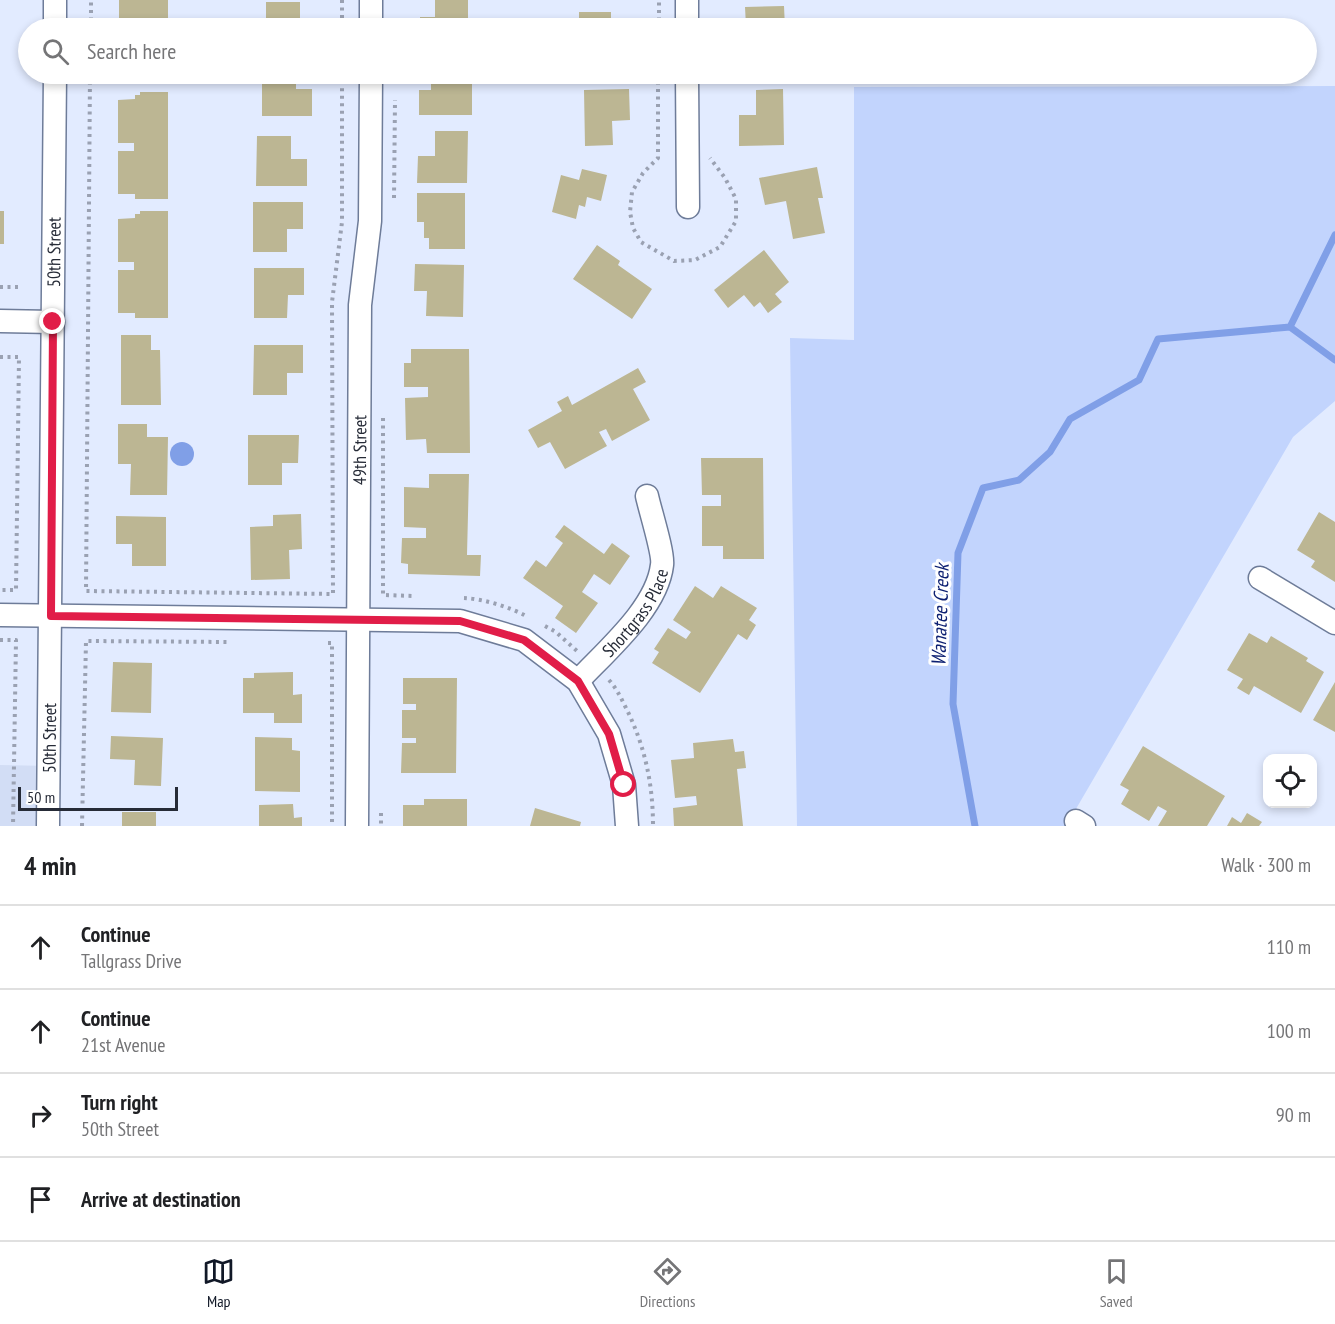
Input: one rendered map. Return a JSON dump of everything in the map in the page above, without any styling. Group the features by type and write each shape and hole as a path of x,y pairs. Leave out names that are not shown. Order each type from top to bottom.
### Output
{"street":[{"path":"55,0 55,18"},
{"path":"371,0 371,18"},
{"path":"687,0 687,18"},
{"name":"50th Street","path":"48,826 55,84"},
{"name":"49th Street","path":"357,826 360,305 370,220 371,84"},
{"path":"687,84 688,207"},
{"path":"0,321 53,322"},
{"name":"Shortgrass Place","path":"586,673 628,629 651,598 663,564 647,496"},
{"path":"1260,578 1335,623"},
{"path":"0,615 460,621 524,640 586,673 609,734 624,785 627,826"}],"path":[{"path":"91,0 91,18"},
{"path":"342,0 342,18"},
{"path":"659,0 659,18"},
{"path":"90,84 86,591 333,594"},
{"path":"393,207 395,96"},
{"path":"0,287 19,287"},
{"path":"0,357 18,357 18,369 16,590 0,590"},
{"path":"383,416 383,595 417,597"},
{"path":"461,598 472,598 529,618"},
{"path":"538,622 556,632 586,673 615,687 634,724 645,754 651,786 653,826"},
{"path":"0,640 16,640 13,826"},
{"path":"82,826 86,641 238,642"},
{"path":"320,643 332,643 332,826"}],"shaded area":[{"path":"1335,86 1335,401 1293,437 1066,826 797,826 790,338 854,340 854,87"},
{"path":"0,765 50,766 48,826 0,826"}],"water":[{"path":"182,442 190,446 194,454 190,462 182,466 174,462 170,454 174,446"}],"building":[{"path":"119,0 168,0 168,18 119,18"},
{"path":"435,0 468,0 468,18 420,18 435,17"},
{"path":"266,2 300,2 300,18 266,18"},
{"path":"784,6 785,18 746,18 745,7"},
{"path":"579,12 611,12 611,18 579,18"},
{"path":"262,84 296,84 296,89 312,89 312,116 262,116"},
{"path":"431,84 472,84 472,115 419,115 419,90 431,90"},
{"path":"629,89 630,120 612,121 613,145 585,146 584,90"},
{"path":"783,89 784,145 739,146 739,115 756,115 756,90"},
{"path":"140,92 168,92 168,199 135,199 135,194 118,194 118,151 134,151 134,143 118,143 118,100 135,99 135,95 140,95"},
{"path":"435,131 468,131 467,183 417,183 418,156 435,156"},
{"path":"257,136 291,136 291,159 307,159 307,186 256,186"},
{"path":"817,167 823,198 818,198 825,233 793,239 786,201 765,205 759,178"},
{"path":"582,169 607,175 601,201 587,197 585,207 579,205 576,219 552,212 561,175 579,180"},
{"path":"417,193 465,193 465,249 429,249 429,238 424,238 424,222 417,222"},
{"path":"253,202 303,202 303,229 287,229 287,252 253,252"},
{"path":"0,211 4,211 4,244 0,244"},
{"path":"140,211 168,211 168,318 135,318 135,313 118,313 118,270 134,270 134,262 118,262 118,219 135,218 135,214 140,214"},
{"path":"597,245 620,261 618,265 652,289 632,319 573,279"},
{"path":"764,250 789,282 775,294 782,302 768,313 760,302 754,307 744,295 728,308 714,290"},
{"path":"415,264 464,265 463,317 426,316 427,291 414,291"},
{"path":"254,268 304,268 304,295 288,295 287,318 254,318"},
{"path":"121,335 151,335 151,350 160,350 161,405 121,405"},
{"path":"254,345 303,345 303,373 287,373 287,395 253,395"},
{"path":"411,349 469,349 470,453 427,453 426,439 406,440 405,398 428,397 428,387 404,387 404,363 411,363"},
{"path":"638,368 646,382 633,389 650,420 612,441 606,429 599,432 607,446 565,469 550,442 538,448 528,430 562,411 557,402 568,396 572,405"},
{"path":"118,424 147,424 147,437 168,437 167,495 130,495 131,464 118,464"},
{"path":"248,435 299,435 298,463 282,463 282,485 248,485"},
{"path":"701,458 763,458 764,559 723,559 723,546 702,546 702,506 721,506 721,495 702,495"},
{"path":"429,474 469,474 467,555 481,555 480,576 408,574 408,564 401,563 402,538 426,538 426,528 404,527 404,487 429,488"},
{"path":"1319,512 1335,522 1335,582 1311,567 1315,561 1297,550"},
{"path":"301,514 302,549 289,550 290,579 251,580 250,527 273,526 273,515"},
{"path":"116,516 166,517 166,566 132,566 132,544 116,544"},
{"path":"564,525 604,554 612,543 630,556 610,585 594,574 582,592 598,603 576,633 555,618 563,606 523,578 536,560 546,567 563,543 555,537"},
{"path":"695,586 713,598 721,586 757,608 749,620 756,625 747,640 738,634 700,693 652,663 659,652 654,649 668,628 686,639 691,632 673,620"},
{"path":"1249,633 1267,643 1271,636 1308,658 1306,661 1324,672 1301,713 1254,686 1249,695 1237,688 1243,679 1227,670"},
{"path":"113,662 152,663 151,713 111,712"},
{"path":"293,672 293,695 302,694 302,723 274,723 274,713 243,713 243,678 254,678 254,673"},
{"path":"403,678 457,678 456,773 401,773 402,743 416,743 416,738 402,738 402,710 416,710 416,704 403,704"},
{"path":"1335,682 1335,732 1313,720"},
{"path":"111,736 163,738 161,786 134,785 135,760 110,759"},
{"path":"255,737 292,738 292,750 300,751 300,792 255,791"},
{"path":"733,739 735,752 744,751 746,768 737,769 743,826 674,826 673,808 697,805 696,796 675,798 671,760 694,758 693,743"},
{"path":"1143,746 1225,796 1207,826 1158,826 1167,811 1158,806 1149,821 1121,804 1129,790 1120,785"},
{"path":"424,799 467,799 467,826 403,826 403,805 424,805"},
{"path":"293,804 294,818 302,817 302,826 259,826 259,805"},
{"path":"535,808 581,822 580,826 530,826"},
{"path":"122,812 156,812 156,826 122,826"},
{"path":"1247,813 1262,822 1259,826 1227,826 1232,817 1241,823"}],"waterway":[{"name":"Wanatee Creek","path":"975,826 953,704 958,553 983,488 1019,480 1050,452 1070,419 1139,380 1158,339 1290,327 1335,235"},
{"path":"1290,327 1335,360"}],"route":[{"path":"53,322 51,616 460,621 524,640 578,681 609,734 624,785"}]}
